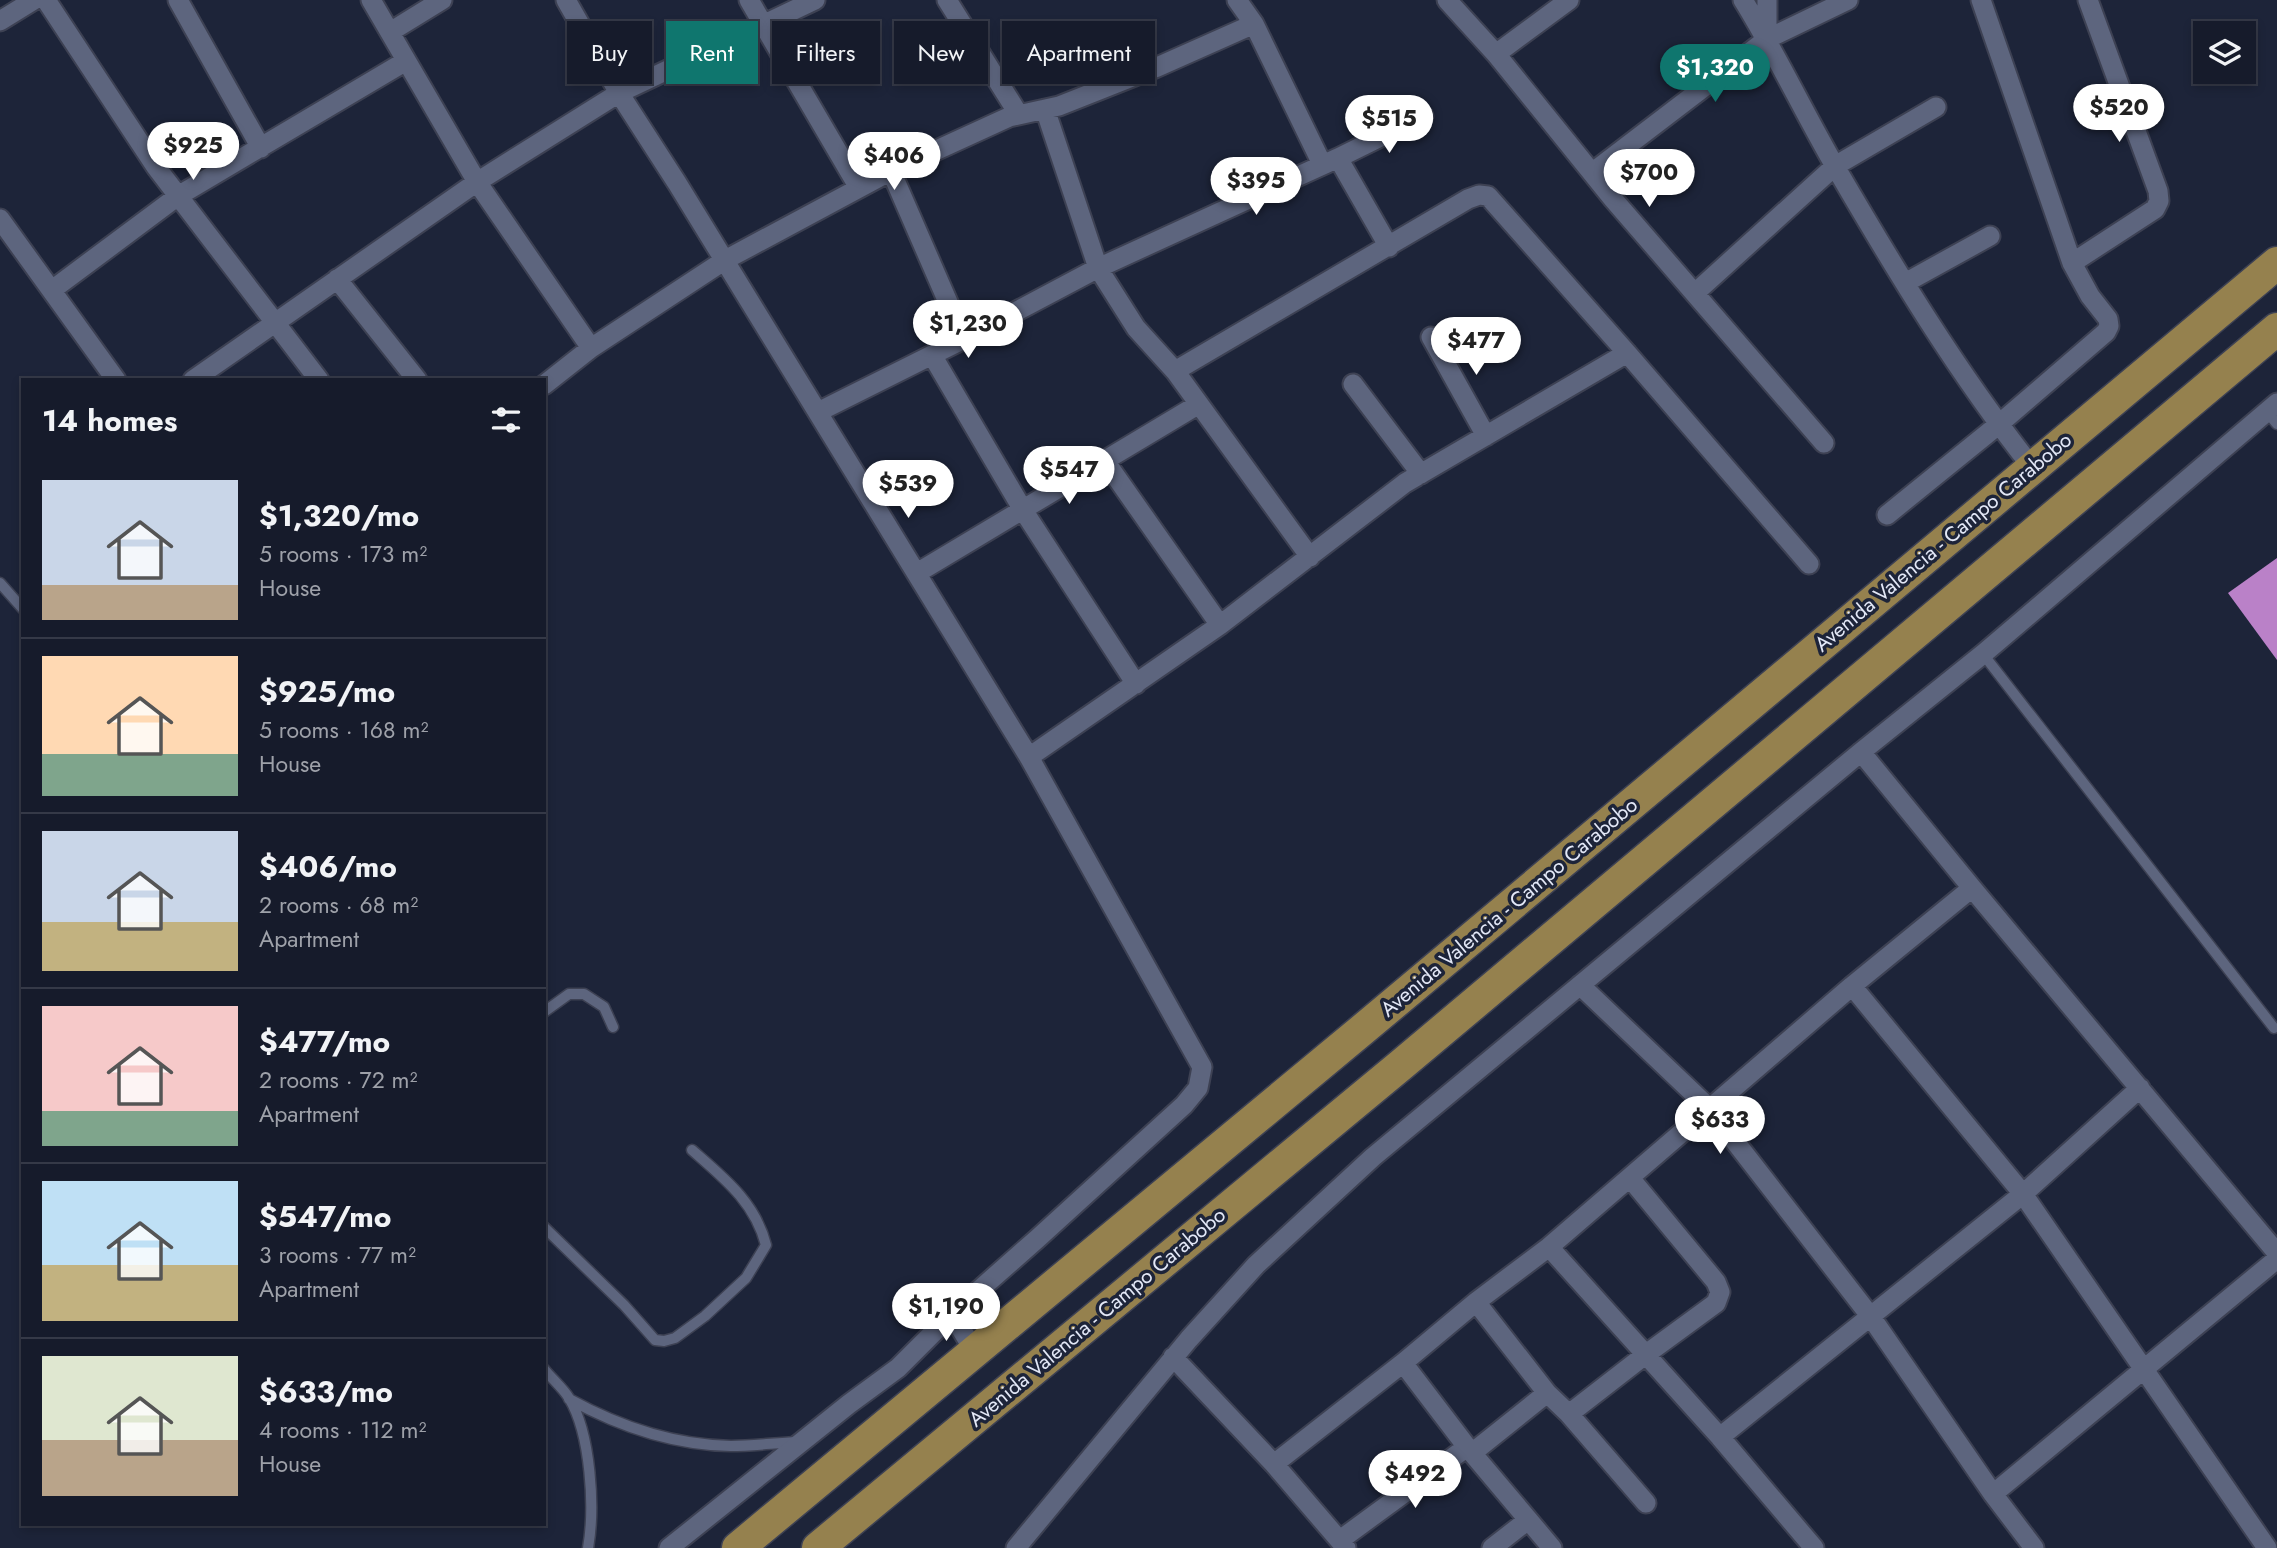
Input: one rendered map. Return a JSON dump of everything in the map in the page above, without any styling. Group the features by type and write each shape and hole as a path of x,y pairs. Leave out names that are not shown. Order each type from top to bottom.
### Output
{"highway":[{"name":"Avenida Valencia - Campo Carabobo","path":"738,1548 1362,1030 2277,263"},
{"name":"Avenida Valencia - Campo Carabobo","path":"818,1548 1401,1065 2277,329"}],"street":[{"path":"0,21 34,0"},
{"path":"46,0 156,167 317,378"},
{"path":"178,0 261,148"},
{"path":"371,0 477,182 591,348"},
{"path":"390,32 442,0"},
{"path":"566,0 619,93 725,260 1029,757 1202,1067 1198,1088 1184,1105 951,1314 898,1368 669,1548"},
{"path":"749,0 859,188"},
{"path":"196,378 477,182 619,93 815,0"},
{"path":"947,0 1019,115"},
{"path":"1237,0 1254,24 1330,161 1389,247"},
{"path":"1447,0 1496,54 1592,172 1824,443"},
{"path":"1496,54 1569,0"},
{"path":"1743,0 1767,38 1835,166 1905,283 1998,425 2032,467"},
{"path":"1767,0 1767,38"},
{"path":"1592,172 1767,38 1848,0"},
{"path":"1887,515 1998,425 2106,332 2109,326 2108,318 2090,296 2072,263 1981,0"},
{"path":"2072,263 2155,209 2159,201 2158,191 2088,0"},
{"path":"546,383 591,348 725,260 891,171 1009,117 1059,106 1155,68 1254,24"},
{"path":"52,290 178,196 406,61"},
{"path":"1695,293 1835,166 1936,107"},
{"path":"1045,109 1098,268 1136,328 1175,371 1310,557"},
{"path":"818,412 1098,268 1423,116"},
{"path":"891,171 964,339"},
{"path":"1175,371 1468,199 1479,195 1488,197 1809,564"},
{"path":"0,219 115,378"},
{"path":"1905,283 1990,236"},
{"path":"337,279 415,378"},
{"path":"1431,337 1486,436"},
{"path":"1029,757 1220,625 1405,483 1627,353"},
{"path":"932,355 1023,510 1136,684"},
{"path":"1353,384 1421,474"},
{"path":"917,573 1199,404"},
{"path":"1016,1548 1173,1357 1256,1265 1373,1157 2273,413"},
{"path":"1105,461 1220,625"},
{"path":"1861,751 2277,1253"},
{"path":"1274,1464 1404,1363 1476,1301 1549,1247 1852,986 1972,888"},
{"path":"1580,985 1709,1108 1871,1317 2034,1548"},
{"path":"1852,986 2023,1194 2267,1548"},
{"path":"1720,1437 2023,1194 2140,1088"},
{"path":"1569,1415 1716,1303 1720,1292 1716,1282 1630,1178"},
{"path":"1549,1247 1720,1437 1814,1548"},
{"path":"1993,1493 2277,1259"},
{"path":"1476,1301 1547,1393 1646,1503"},
{"path":"951,1314 975,1352"},
{"path":"1173,1357 1274,1464 1343,1544 1547,1393"},
{"path":"1404,1363 1470,1450 1552,1548"},
{"path":"1492,1548 1528,1520"}],"lane":[{"path":"0,583 21,607"},
{"path":"1983,654 2274,1028"},
{"path":"546,1011 569,995 584,994 604,1007 612,1027"},
{"path":"546,1229 624,1305 655,1340 664,1342 675,1338 705,1316 746,1278 766,1245 761,1225 734,1187 692,1150"},
{"path":"546,1371 569,1399 586,1453 592,1508 588,1548"},
{"path":"569,1399 620,1424 674,1440 729,1446 801,1442"}],"building":[{"path":"2277,558 2277,660 2228,593"}]}
